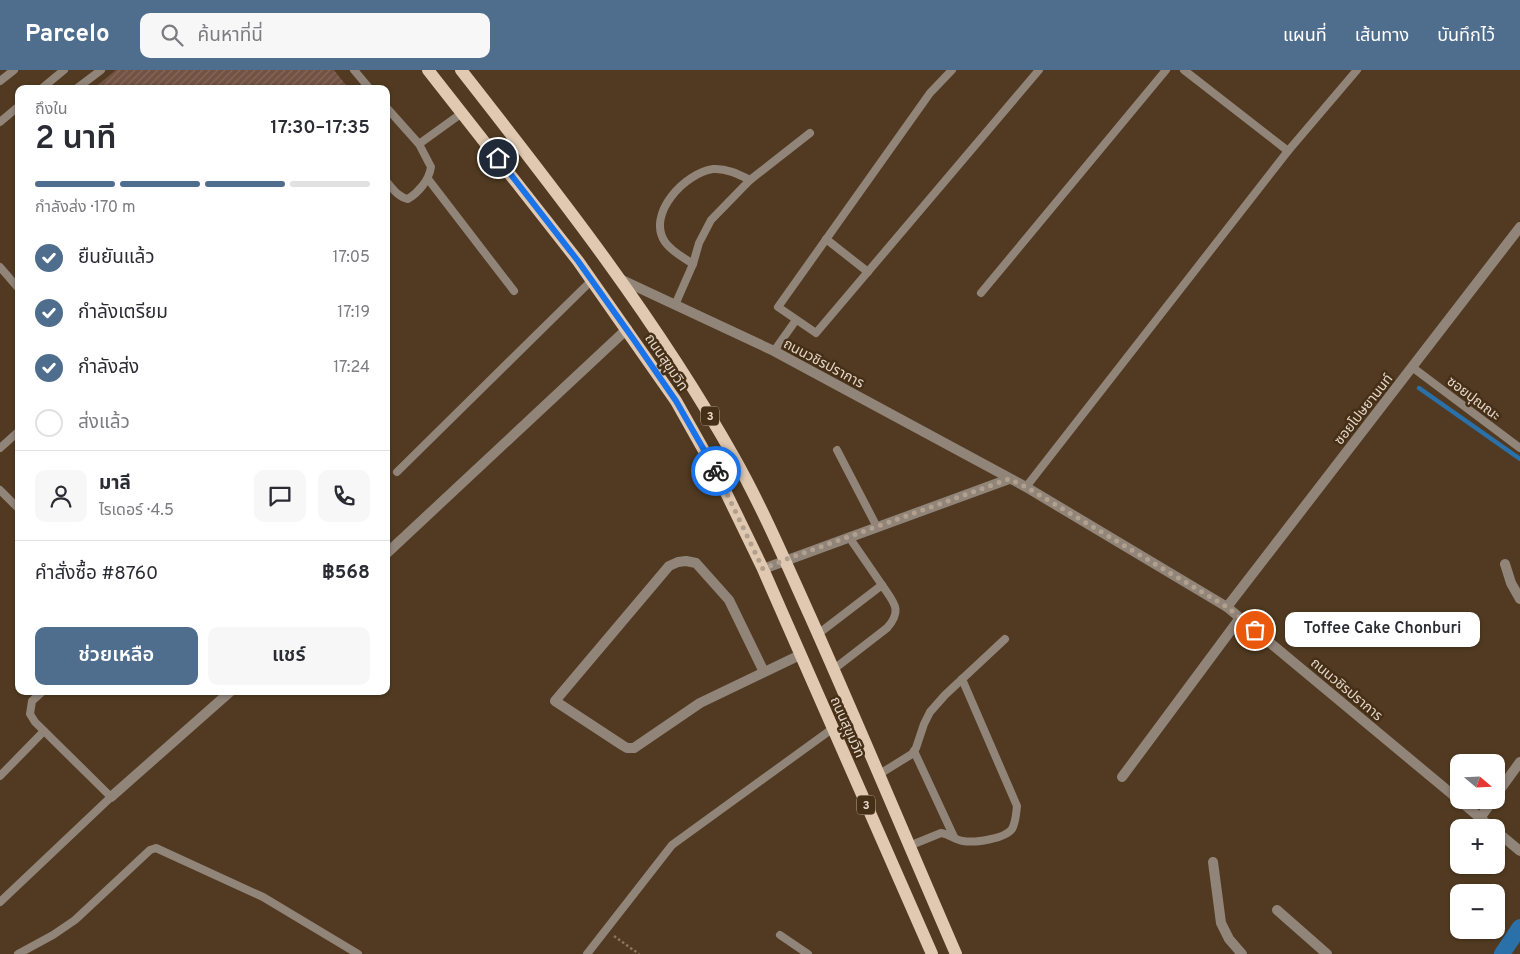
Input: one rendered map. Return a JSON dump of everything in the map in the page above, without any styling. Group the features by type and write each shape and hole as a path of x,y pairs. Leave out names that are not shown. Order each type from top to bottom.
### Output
{"main road":[{"name":"ถนนสุขุมวิท","path":"428,70 592,280 676,401 716,472 763,569 932,954"},
{"name":"ถนนสุขุมวิท","path":"461,70 622,280 695,389 736,461 834,669 878,776 956,954"}],"street":[{"name":"ซอยโปษยานนท์","path":"1227,607 1520,227"},
{"name":"ถนนวชิรปราการ","path":"622,280 774,351 1026,487 1227,607 1450,793"},
{"path":"390,550 627,329"},
{"path":"763,569 1009,479"},
{"path":"764,672 729,600 696,563 678,562 669,566 556,701 622,745 627,748 634,748 700,703 800,655"},
{"path":"1505,564 1511,583 1520,599"},
{"path":"1122,777 1240,618"},
{"path":"111,797 226,695"},
{"path":"1505,783 1520,762"},
{"name":"ถนนวชิรปราการ","path":"1470,809 1480,818"},
{"path":"1480,818 1486,809"},
{"path":"1505,838 1520,851"},
{"path":"1213,862 1221,923 1229,938 1242,954"},
{"path":"1277,910 1327,954"}],"lane":[{"path":"1,77 14,70"},
{"path":"52,85 64,70"},
{"path":"81,85 101,70"},
{"path":"354,70 367,85"},
{"path":"952,70 930,93 778,307 816,333 1039,70"},
{"path":"981,293 1166,70"},
{"path":"1184,70 1288,151"},
{"path":"1026,487 1288,151 1357,70"},
{"path":"0,122 15,109"},
{"path":"390,111 419,144 431,167 428,179 414,196 408,199 401,198 390,186"},
{"path":"419,144 462,113"},
{"path":"675,305 699,243 711,220 750,180 810,133"},
{"path":"692,264 665,242 661,231 661,220 665,205 672,193 710,170 723,169 750,180"},
{"path":"428,179 514,290"},
{"path":"826,239 868,272"},
{"path":"0,267 15,284"},
{"path":"397,472 592,280"},
{"path":"774,351 796,320"},
{"name":"ซอยปุณณะ","path":"1412,367 1520,448"},
{"path":"0,448 15,435"},
{"path":"836,450 878,527"},
{"path":"0,490 15,505"},
{"path":"834,669 887,628 893,621 896,612 896,605 849,537"},
{"path":"818,634 882,585"},
{"path":"878,776 912,754 930,712 962,679 1005,640"},
{"path":"909,846 941,833 960,841 976,842 1004,836 1011,830 1016,819 1017,806 962,679"},
{"path":"0,902 111,797 35,722 30,714 32,701 39,695"},
{"path":"588,954 672,845 832,729"},
{"path":"0,776 44,731"},
{"path":"914,751 954,838"},
{"path":"18,954 53,935 75,920 150,850 156,848 263,897 358,954"},
{"path":"780,935 808,954"}],"path":[{"path":"606,930 639,954"}],"building":[{"path":"116,70 334,70 346,85 98,85"}],"waterway":[{"path":"1419,388 1520,459"},
{"path":"1502,954 1520,927"}],"way so far":[{"path":"716,471 763,569 1009,479 1026,487 1227,607 1255,630"}],"place":[{"name":"Toffee Cake Chonburi","path":"1255,630"}],"route":[{"path":"498,158 578,261 634,340 676,401 716,471"}]}
